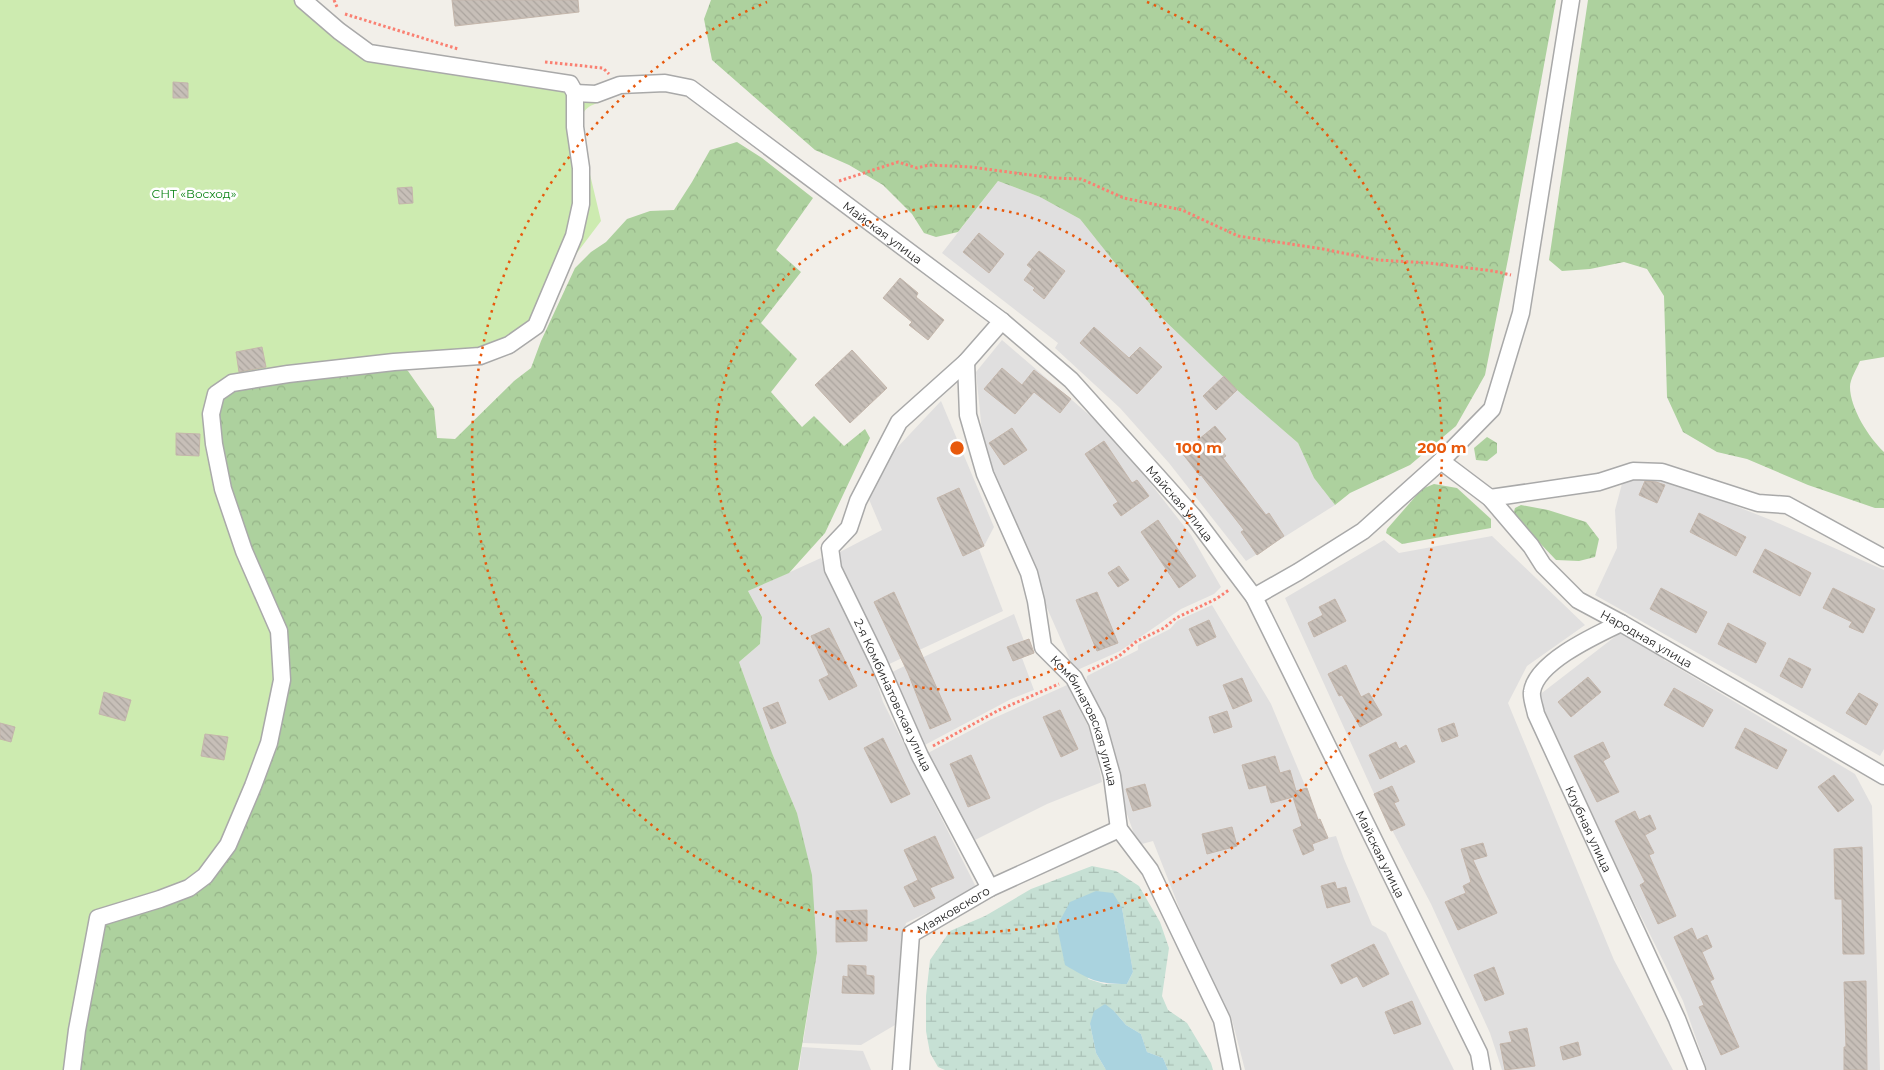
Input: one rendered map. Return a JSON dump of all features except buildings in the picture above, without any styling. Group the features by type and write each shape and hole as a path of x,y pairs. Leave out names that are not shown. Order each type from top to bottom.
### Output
{"street":[{"path":"72,1070 77,1030 98,918 189,888 205,876 228,845 269,743 282,680 279,631 244,551 223,489 214,444 211,414 216,394 232,383 288,374 394,362 480,356 509,345 536,326 574,236 581,204 581,168 575,128 575,94 570,84 369,53 339,31 303,0"},
{"path":"1254,597 1363,531 1441,461 1492,409 1521,313 1571,0"},
{"name":"Майская улица","path":"620,85 665,83 690,88 1002,321 1070,380 1192,516 1254,597 1479,1053 1482,1070"},
{"path":"575,94 596,94 620,85"},
{"path":"966,362 1002,321"},
{"name":"2-я Комбинатовская улица","path":"966,362 899,422 858,502 849,528 830,548 833,569 878,661 919,753 990,888"},
{"name":"Комбинатовская улица","path":"966,362 968,415 985,474 1029,573 1036,601 1043,647 1074,678 1097,722 1112,776 1119,829 1150,870 1222,1020 1232,1070"},
{"name":"Народная улица","path":"1441,461 1490,498 1531,546 1543,565 1578,600 1621,623 1884,776"},
{"path":"1490,498 1599,482 1632,471 1662,472 1758,503 1787,505 1884,558"},
{"name":"Клубная улица","path":"1621,623 1588,639 1553,661 1538,677 1532,692 1536,714 1677,1019 1697,1070"},
{"name":"Маяковского","path":"901,1070 911,934 990,888 1119,829"}],"path":[{"path":"334,0 339,12 459,50"},
{"path":"544,62 603,68 620,85"},
{"path":"820,185 852,178 898,162 917,168 929,165 971,167 1053,178 1080,179 1124,198 1182,210 1238,236 1323,249 1378,260 1484,270 1526,278"}],"shaded area":[{"path":"998,181 1040,197 1080,219 1163,319 1237,390 1298,443 1314,478 1335,505 1246,561 1169,463 1120,408 1055,348 1058,343 942,253"},
{"path":"1002,340 1094,419 1136,465 1191,535 1221,587 1214,594 1181,609 1120,651 1075,671 1039,590 994,476 983,442 976,372"},
{"path":"941,401 994,527 984,546 979,549 1003,611 885,666 837,566 838,553 882,530 868,497 893,452"},
{"path":"1652,476 1667,479 1771,520 1884,570 1884,749 1880,756 1595,595 1617,548 1615,510 1623,480"},
{"path":"1492,536 1585,625 1527,666 1508,703 1614,960 1673,1070 1502,1070 1490,1033 1431,904 1381,809 1285,598 1384,540 1399,553"},
{"path":"821,558 875,676 883,702 977,889 906,923 903,936 895,1025 861,1045 803,1043 817,953 797,813 772,753 739,662 760,644 762,617 748,591"},
{"path":"1212,605 1271,704 1327,838 1336,836 1372,925 1386,933 1454,1070 1245,1070 1231,1016 1226,1014 1199,958 1153,841 1138,845 1118,789 1104,730 1105,718 1097,715 1085,690 1087,676 1138,650 1138,645 1170,629 1177,621"},
{"path":"1014,614 1024,641 1029,639 1034,653 1022,658 1034,690 1011,699 923,746 890,673"},
{"path":"1621,632 1664,655 1664,660 1855,774 1872,806 1880,1070 1707,1070 1683,1001 1618,870 1538,696"},
{"path":"1067,685 1088,726 1096,751 1102,782 1047,804 973,841 928,753 992,719"},
{"path":"802,1047 863,1051 871,1070 799,1070"}],"green space":[{"name":"СНТ «Восход»","path":"0,0 303,0 369,53 561,84 600,87 611,98 587,108 582,117 580,132 601,221 555,282 536,326 509,345 394,362 279,631 282,680 228,845 72,1070 0,1070"},
{"path":"711,0 1556,0 1485,375 1456,426 1410,465 1350,493 1335,505 1314,478 1298,443 1237,390 1163,319 1080,219 1040,197 998,181 958,232 936,237 924,233 912,214 883,185 849,165 815,150 712,60 704,19"},
{"path":"1588,0 1884,0 1884,357 1860,361 1852,377 1850,387 1853,404 1861,422 1872,439 1884,452 1884,508 1875,508 1808,485 1747,459 1717,452 1683,432 1667,397 1664,296 1647,269 1624,262 1590,269 1562,271 1549,260"},
{"path":"737,142 762,158 813,198 776,250 801,272 761,323 797,359 771,392 802,427 814,416 844,446 865,429 870,438 825,533 789,573 748,591 762,617 760,644 739,662 772,753 797,813 812,875 817,953 798,1070 72,1070 98,918 205,876 269,743 279,631 244,551 211,414 232,383 394,362 408,371 434,408 437,438 455,439 514,381 531,368 541,341 575,268 591,252 606,242 627,219 650,211 674,210 710,150"},
{"path":"1487,437 1497,443 1497,453 1487,461 1476,460 1474,448"},
{"path":"1434,484 1457,488 1491,519 1491,528 1402,544 1386,533 1387,529 1422,489"},
{"path":"1521,505 1548,510 1586,522 1599,539 1595,557 1579,561 1556,560 1513,515 1515,508"},
{"path":"1092,866 1116,871 1139,886 1160,922 1169,948 1162,996 1168,1010 1187,1023 1211,1063 1213,1070 1168,1070 1163,1058 1147,1052 1141,1034 1126,1025 1114,1011 1090,1024 1096,1053 1106,1070 945,1070 938,1067 930,1053 926,1031 926,996 930,960 950,931 985,916 1031,889","holes":["1122,908 1133,972 1127,984 1104,984 1088,979"]}],"water":[{"path":"1096,891 1113,893 1122,908 1133,972 1127,984 1094,980 1065,965 1057,926 1070,902"},
{"path":"1105,1004 1126,1025 1141,1034 1147,1052 1163,1058 1168,1070 1106,1070 1096,1053 1090,1024 1094,1011"}]}
